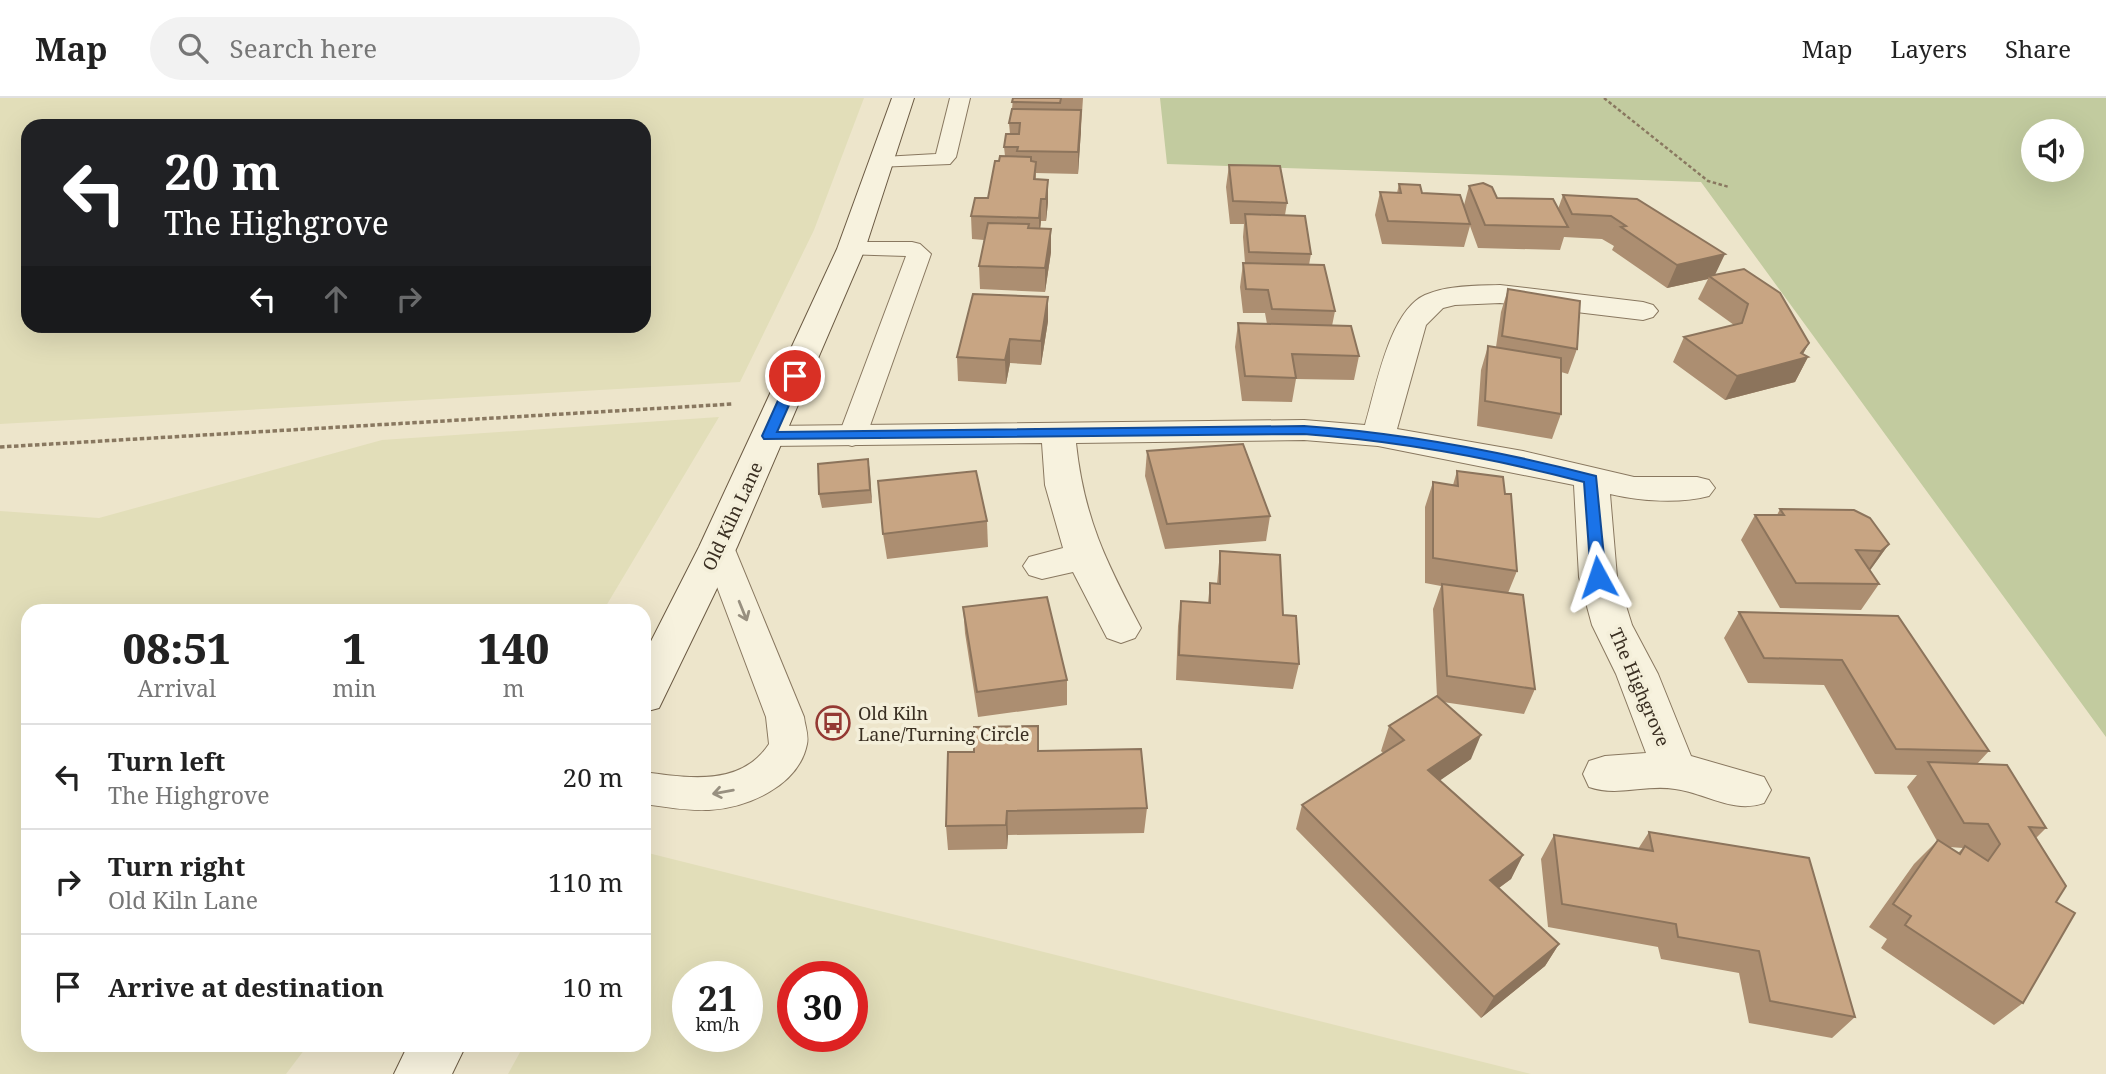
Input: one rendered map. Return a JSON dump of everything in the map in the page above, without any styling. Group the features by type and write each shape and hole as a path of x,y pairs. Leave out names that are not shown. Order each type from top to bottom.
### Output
{"street":[{"name":"Old Kiln Lane","path":"651,682 718,547 851,249 883,163 903,98"},
{"path":"1378,436 1412,322 1433,302 1475,293 1577,293 1643,311"},
{"path":"769,436 1304,430 1378,436 1523,462 1634,488 1698,488"},
{"path":"1058,433 1063,485 1084,555 1121,628"},
{"name":"The Highgrove","path":"1591,480 1598,577 1612,625 1637,674 1674,770"},
{"path":"1042,566 1084,555"},
{"name":"The Highgrove","path":"1605,774 1674,770 1748,790"},
{"path":"421,1074 435,1052"}],"lane":[{"path":"883,163 943,160 960,98"},
{"path":"851,249 912,249 919,254 852,437"},
{"path":"651,789 696,795 726,792 755,783 778,762 789,744 785,717 718,547"}],"path":[{"path":"1604,98 1699,176 1729,187"},
{"path":"0,447 784,401"}],"shaded area":[{"path":"0,98 864,98 814,230 740,382 0,424"},
{"path":"719,417 607,604 21,604 21,1052 303,1052 286,1074 0,1074 0,511 99,518 382,440"},
{"path":"651,854 1531,1074 508,1074 520,1052 651,1052"}],"green space":[{"path":"1160,98 2106,98 2106,737 1701,182 1167,164"}],"building":[{"path":"1013,98 1061,98 1060,103 1012,102"},
{"path":"1012,109 1081,110 1078,152 1017,151 1018,147 1004,147 1006,134 1019,134 1020,123 1009,123"},
{"path":"1000,156 1031,157 1031,161 1036,162 1034,179 1048,180 1046,199 1041,199 1039,218 971,216 975,198 988,198 995,161 999,161"},
{"path":"1229,165 1280,166 1287,203 1233,201"},
{"path":"1483,183 1492,187 1497,198 1553,199 1568,227 1485,225 1469,186"},
{"path":"1399,184 1420,185 1422,193 1460,195 1470,224 1388,221 1380,192 1401,193"},
{"path":"1563,195 1637,199 1725,254 1677,265 1621,227 1626,226 1611,216 1572,214"},
{"path":"1245,214 1305,216 1311,254 1249,252"},
{"path":"988,223 1029,224 1028,228 1051,229 1045,268 979,266"},
{"path":"1243,263 1324,265 1335,311 1272,309 1268,290 1246,289"},
{"path":"1744,269 1780,293 1809,343 1801,353 1808,357 1737,376 1684,337 1742,323 1748,304 1709,276"},
{"path":"1508,289 1580,301 1577,349 1502,336"},
{"path":"973,294 1048,297 1041,341 1010,339 1005,360 957,357"},
{"path":"1238,323 1351,326 1359,356 1292,354 1296,378 1245,376"},
{"path":"1488,346 1561,358 1561,414 1485,401"},
{"path":"1243,444 1270,516 1167,524 1147,451"},
{"path":"868,459 870,490 819,494 818,464"},
{"path":"976,471 987,521 883,534 878,481"},
{"path":"1457,471 1503,477 1505,494 1511,494 1517,571 1433,558 1433,482 1458,486"},
{"path":"1780,509 1854,510 1870,518 1889,544 1881,551 1856,550 1879,584 1796,583 1755,515 1784,515"},
{"path":"1220,551 1280,555 1283,615 1296,616 1299,664 1179,655 1181,601 1210,603 1210,583 1220,584"},
{"path":"1442,584 1523,595 1535,689 1447,676"},
{"path":"1047,597 1067,680 977,692 963,607"},
{"path":"1739,612 1898,616 1989,751 1896,749 1842,660 1764,658"},
{"path":"1437,696 1481,735 1428,770 1523,855 1490,880 1559,944 1494,997 1302,805 1404,740 1389,726"},
{"path":"1038,726 1038,751 1141,749 1147,808 1007,811 1006,825 946,826 948,752 974,752 974,727"},
{"path":"1928,762 2007,765 2046,828 2029,827 2066,886 2056,902 2075,913 2023,1003 1905,925 1911,916 1893,904 1938,840 1960,854 1965,846 1988,861 2000,844 1988,824 1964,823"},
{"path":"1649,832 1809,858 1855,1017 1770,1001 1759,951 1678,937 1676,924 1562,904 1554,835 1653,851"}],"place":[{"name":"Old Kiln Lane/Turning Circle","path":"833,723"}],"route":[{"path":"795,376 769,436 1304,430 1378,436 1523,462 1591,480 1598,577"}]}
